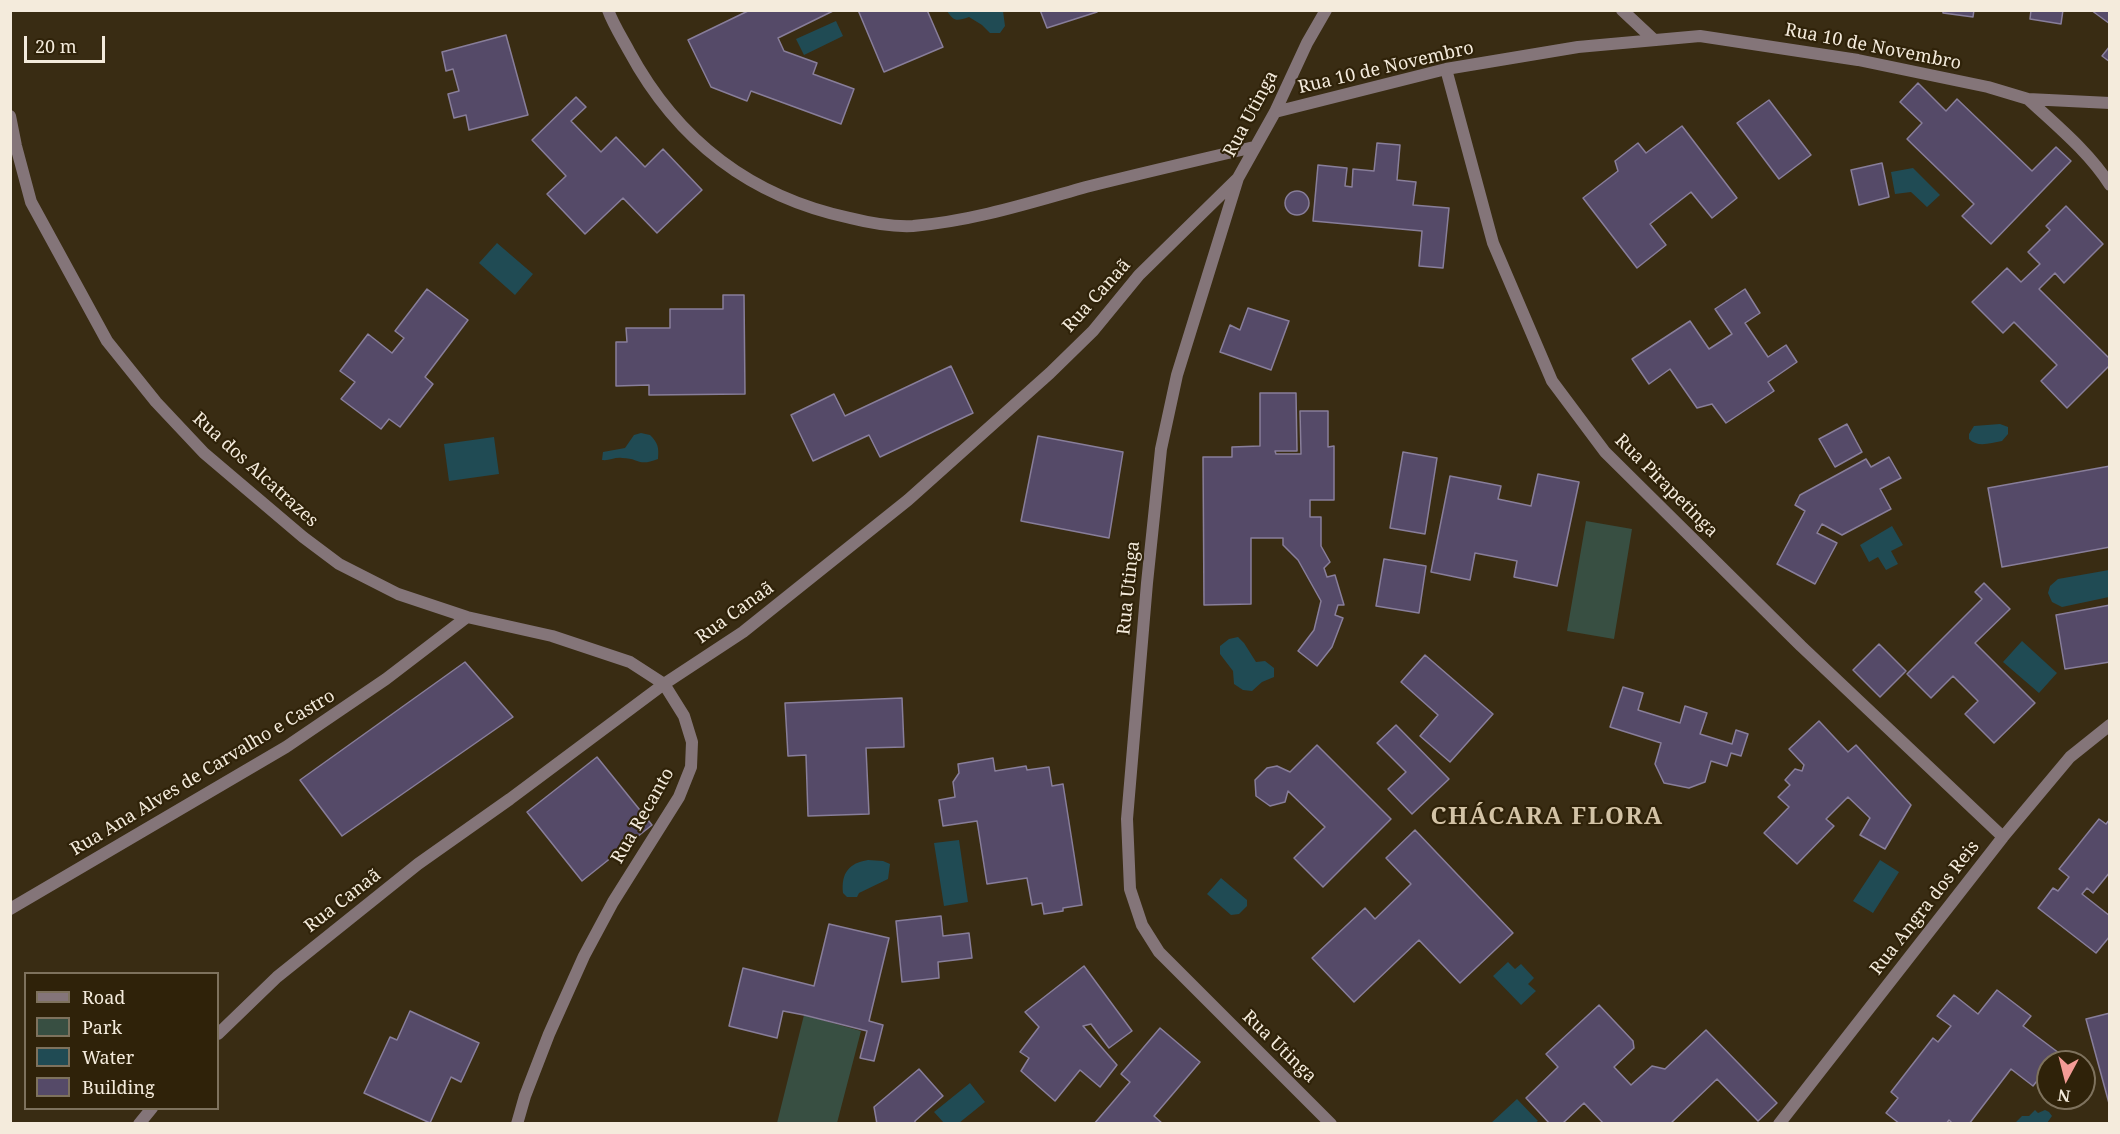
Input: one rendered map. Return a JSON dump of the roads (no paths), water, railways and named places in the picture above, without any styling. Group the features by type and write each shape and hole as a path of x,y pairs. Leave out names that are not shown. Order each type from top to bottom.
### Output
{"street":[{"path":"608,10 642,75 690,136 726,166 770,192 825,213 877,224 912,226 981,216 1254,147"},
{"name":"Rua Utinga","path":"1326,10 1307,43 1275,112 1238,178 1177,375 1161,449 1127,819 1130,889 1142,925 1159,952 1331,1124"},
{"path":"1622,10 1653,39"},
{"name":"Rua 10 de Novembro","path":"1275,112 1446,69 1578,47 1700,36 1808,51 1988,87 2028,99 2109,103"},
{"name":"Rua Pirapetinga","path":"1446,69 1493,243 1552,381 1605,452 1801,646 2003,837"},
{"path":"2028,99 2077,146 2102,173 2109,185"},
{"name":"Rua dos Alcatrazes","path":"10,116 19,157 36,212 107,341 156,402 204,453 303,537 339,564 398,594 467,617"},
{"name":"Rua Canaã","path":"219,1033 277,977 418,864 510,800 664,684 743,632 908,500 1050,373 1093,331 1139,275 1238,178"},
{"name":"Rua Recanto","path":"467,617 552,636 630,662 664,684 684,716 692,742 692,767 680,797 613,902 584,956 549,1034 525,1096 517,1124"},
{"name":"Rua Ana Alves de Carvalho e Castro","path":"10,909 286,747 386,680 467,617"},
{"name":"Rua Angra dos Reis","path":"1779,1124 2003,837 2070,757 2109,725"},
{"path":"139,1124 150,1110"}],"water":[{"path":"947,11 1003,11 1005,26 1000,33 990,33 969,17 956,20"},
{"path":"836,21 843,36 804,55 796,39"},
{"path":"1913,168 1940,195 1927,207 1911,192 1895,194 1891,172"},
{"path":"497,243 533,274 515,295 479,263"},
{"path":"2000,424 2008,427 2008,434 2002,441 1980,444 1969,439 1974,426"},
{"path":"641,433 650,435 655,440 658,459 646,462 628,458 602,460 603,452 625,448 634,435"},
{"path":"494,437 499,474 449,481 444,444"},
{"path":"1892,526 1903,545 1891,551 1898,564 1886,570 1878,557 1869,562 1860,545"},
{"path":"2109,570 2109,597 2062,607 2052,602 2048,593 2050,586 2058,579"},
{"path":"1238,637 1256,662 1265,661 1274,668 1274,677 1262,682 1252,691 1243,690 1234,684 1233,671 1220,654 1220,646 1229,639"},
{"path":"2022,641 2057,673 2039,693 2003,662"},
{"path":"959,840 968,902 944,906 934,843"},
{"path":"868,860 890,864 888,879 859,893 857,897 847,897 843,893 845,875 851,866"},
{"path":"1880,860 1899,872 1873,913 1853,901"},
{"path":"1221,878 1247,900 1247,906 1239,914 1231,915 1207,894"},
{"path":"1508,962 1515,969 1521,964 1534,978 1528,984 1536,991 1521,1005 1493,976"},
{"path":"970,1083 985,1102 959,1123 944,1123 934,1112"},
{"path":"1517,1099 1538,1121 1535,1123 1491,1123"},
{"path":"2035,1110 2038,1113 2045,1110 2052,1116 2047,1123 2015,1123 2022,1116 2029,1116"}],"district":[{"name":"CHÁCARA FLORA","path":"1547,817"}]}
